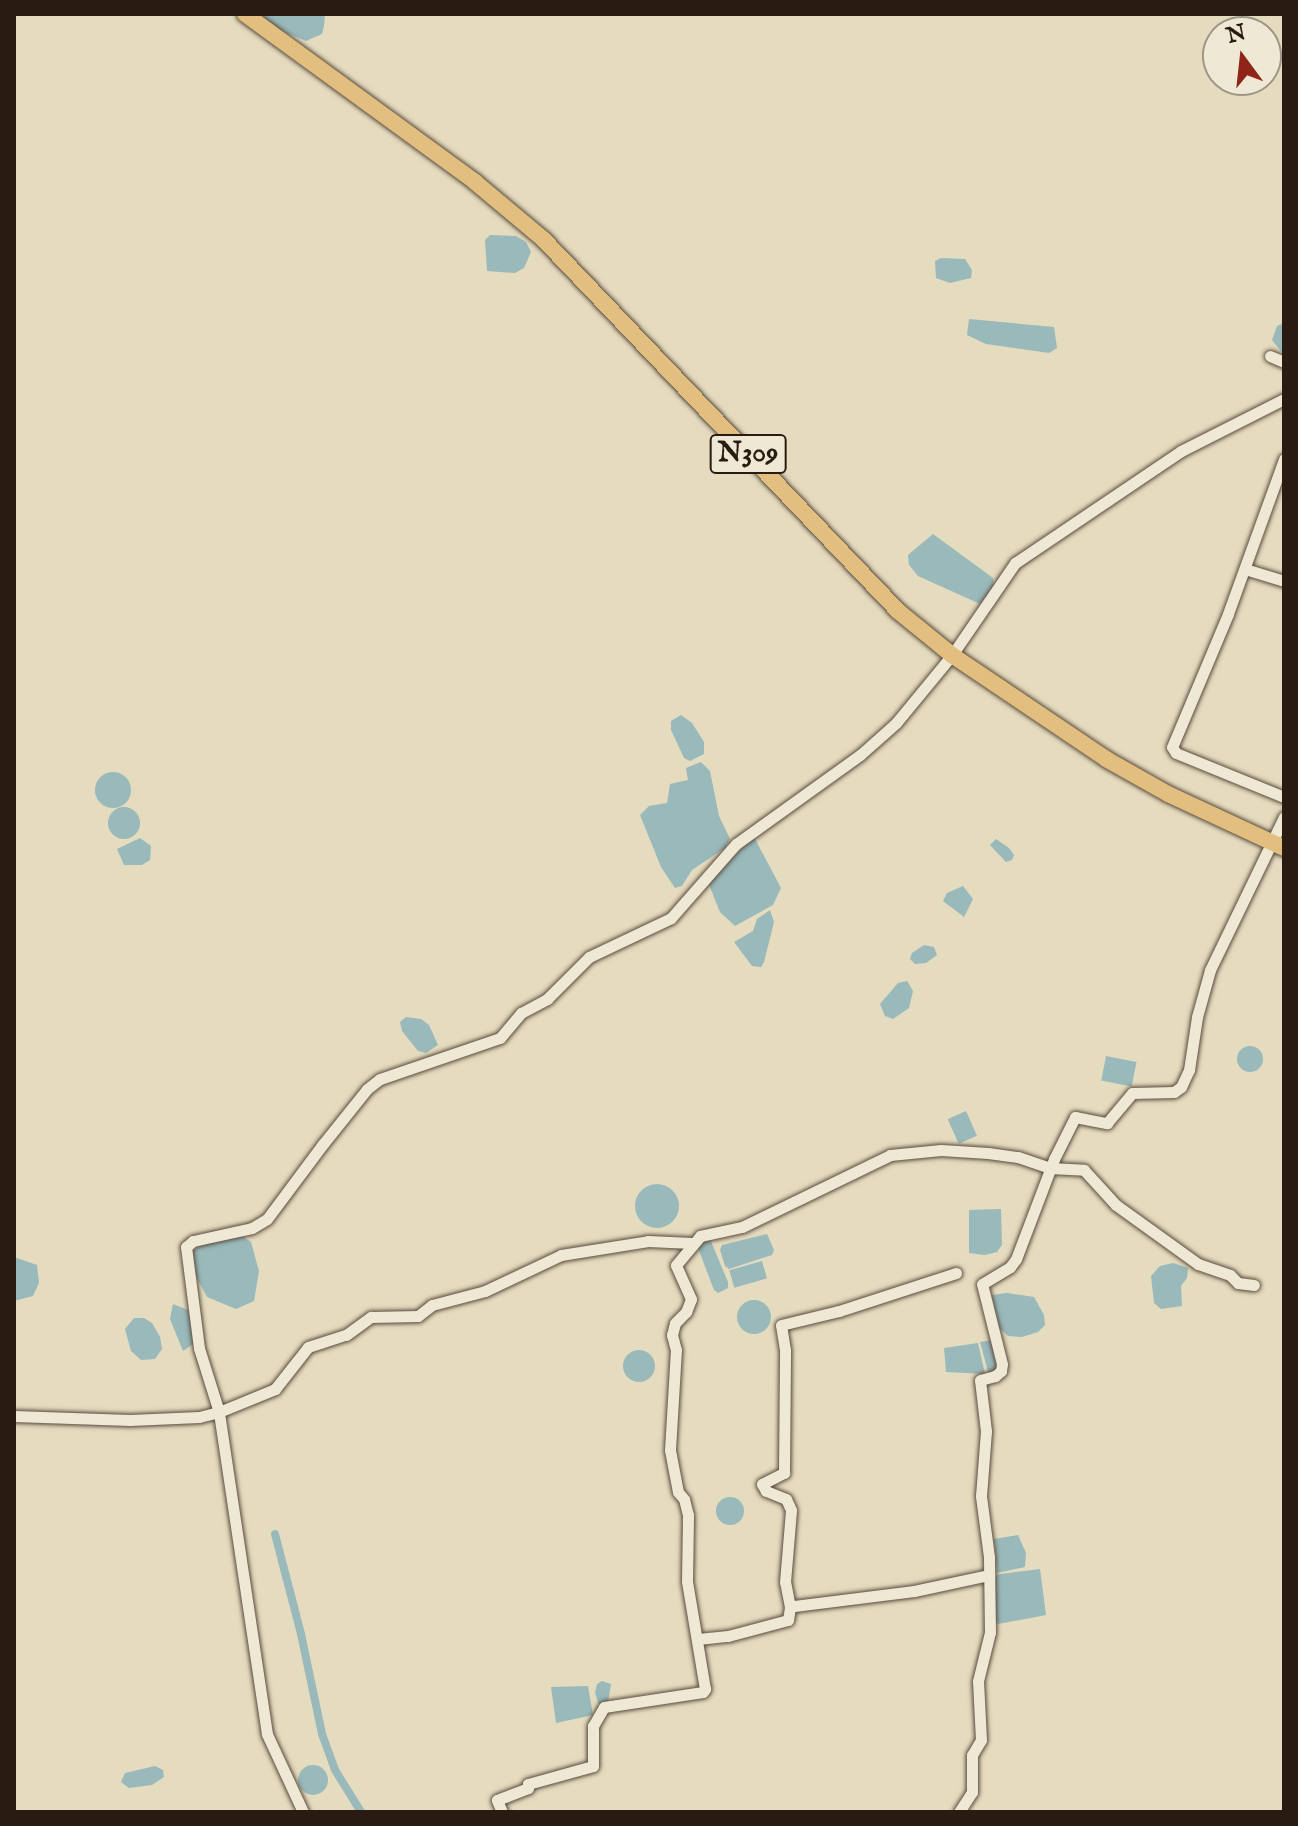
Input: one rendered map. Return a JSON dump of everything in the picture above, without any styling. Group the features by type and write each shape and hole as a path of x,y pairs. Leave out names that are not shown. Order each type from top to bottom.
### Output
{"highway":[{"name":"N309","path":"245,14 475,182 544,240 898,611 952,655 1106,759 1168,794 1278,845"}],"street":[{"path":"1270,356 1284,362"},
{"path":"303,1812 267,1734 219,1412 199,1348 186,1247 193,1241 252,1228 267,1219 367,1089 380,1079 500,1038 521,1013 547,999 589,957 671,918 736,844 860,755 896,723 952,655 1015,563 1181,451 1284,399"},
{"path":"1284,459 1245,569 1172,747 1176,753 1284,797"},
{"path":"1245,569 1284,581"},
{"path":"959,1812 971,1796 972,1755 981,1740 977,1691 990,1632 985,1512 981,1496 986,1431 979,1389 980,1380 995,1376 1001,1371 1002,1364 982,1284 1010,1267 1016,1259 1050,1168 1075,1117 1107,1123 1132,1093 1174,1092 1181,1087 1189,1070 1197,1017 1210,970 1278,845 1284,817"},
{"path":"502,1812 499,1799 528,1788 528,1784 595,1764 593,1726 604,1707 703,1692 698,1639 687,1581 688,1515 684,1499 678,1492 670,1450 676,1350 672,1335 675,1323 686,1312 691,1299 676,1265 692,1243 709,1233 742,1227 871,1162 897,1154 941,1150 988,1153 1050,1168 1084,1170 1116,1205 1198,1264 1230,1275 1238,1283 1254,1285"},
{"path":"14,1416 130,1420 199,1417 219,1412 275,1389 308,1347 346,1335 371,1317 418,1316 432,1305 485,1291 561,1255 648,1241 692,1243"},
{"path":"698,1639 728,1636 788,1620 790,1607 785,1582 791,1510 786,1499 766,1491 762,1484 784,1473 785,1350 781,1325 884,1298 956,1273"},
{"path":"790,1607 914,1591 989,1575"}],"water":[{"path":"260,14 325,14 322,34 306,41 279,30"},
{"path":"490,235 516,236 526,242 531,252 524,268 515,273 487,271 485,240"},
{"path":"941,258 965,259 972,270 971,278 950,283 936,278 935,261"},
{"path":"969,319 1054,327 1057,348 1049,353 986,344 967,335"},
{"path":"1284,323 1284,355 1272,340 1277,326"},
{"path":"933,534 993,578 994,586 980,604 918,576 909,565 908,555"},
{"path":"681,715 692,723 704,742 704,754 690,761 684,758 671,730 671,721"},
{"path":"701,762 710,771 719,816 730,839 725,848 692,870 682,886 675,888 661,867 640,815 649,806 667,803 670,784 688,780 686,768"},
{"path":"113,772 126,777 131,790 126,803 113,808 100,803 95,790 100,777"},
{"path":"124,807 135,812 140,823 135,834 124,839 113,834 108,823 113,812"},
{"path":"754,837 781,888 773,905 735,926 720,912 709,885 716,873"},
{"path":"140,838 151,846 150,860 142,865 124,865 117,849"},
{"path":"996,839 1009,848 1014,855 1012,860 1006,862 990,845"},
{"path":"963,886 973,899 964,917 943,901 947,893"},
{"path":"770,910 774,922 764,962 761,967 752,966 734,942 753,931 757,919"},
{"path":"924,945 934,947 937,955 926,963 915,964 910,959 912,953"},
{"path":"907,981 913,991 909,1008 893,1019 885,1016 880,1004 898,983"},
{"path":"406,1017 421,1019 429,1025 438,1045 426,1053 418,1051 402,1031 400,1022"},
{"path":"1250,1046 1259,1050 1263,1059 1259,1068 1250,1072 1241,1068 1237,1059 1241,1050"},
{"path":"1106,1056 1136,1062 1132,1086 1101,1081"},
{"path":"966,1111 977,1136 959,1144 948,1119"},
{"path":"657,1184 672,1191 679,1206 672,1221 657,1228 642,1221 635,1206 642,1191"},
{"path":"1001,1209 1002,1245 997,1252 985,1255 969,1253 969,1210"},
{"path":"767,1234 774,1250 772,1255 729,1269 725,1266 720,1250 722,1245"},
{"path":"241,1235 251,1242 259,1271 254,1301 236,1309 207,1297 193,1271 192,1252 205,1243"},
{"path":"710,1239 728,1282 728,1288 718,1293 714,1290 698,1248 702,1241"},
{"path":"14,1257 37,1265 39,1283 33,1296 14,1301"},
{"path":"762,1261 767,1278 734,1288 729,1270"},
{"path":"1173,1263 1188,1268 1187,1278 1181,1286 1182,1306 1161,1309 1154,1303 1151,1276 1160,1266"},
{"path":"1007,1293 1034,1297 1044,1315 1045,1325 1038,1332 1022,1337 1008,1336 998,1327 992,1295"},
{"path":"754,1300 766,1305 771,1317 766,1329 754,1334 742,1329 737,1317 742,1305"},
{"path":"173,1304 188,1310 192,1320 193,1344 183,1351 170,1319"},
{"path":"134,1318 144,1318 152,1323 160,1337 162,1349 155,1359 141,1360 131,1351 125,1329"},
{"path":"992,1340 998,1370 989,1375 980,1342"},
{"path":"978,1343 985,1374 946,1372 944,1348"},
{"path":"639,1350 651,1354 655,1366 651,1378 639,1382 627,1378 623,1366 627,1354"},
{"path":"730,1497 740,1501 744,1511 740,1521 730,1525 720,1521 716,1511 720,1501"},
{"path":"1018,1535 1026,1553 1025,1567 997,1573 994,1539"},
{"path":"1040,1569 1046,1615 998,1624 992,1613 993,1575"},
{"path":"602,1681 611,1684 608,1702 599,1705 595,1693 597,1684"},
{"path":"588,1686 593,1715 556,1723 551,1687"},
{"path":"313,1765 324,1769 328,1780 324,1791 313,1795 302,1791 298,1780 302,1769"},
{"path":"155,1766 163,1770 164,1777 152,1785 129,1788 121,1782 125,1773"}],"waterway":[{"path":"275,1534 301,1634 322,1734 335,1770 361,1812"}]}
